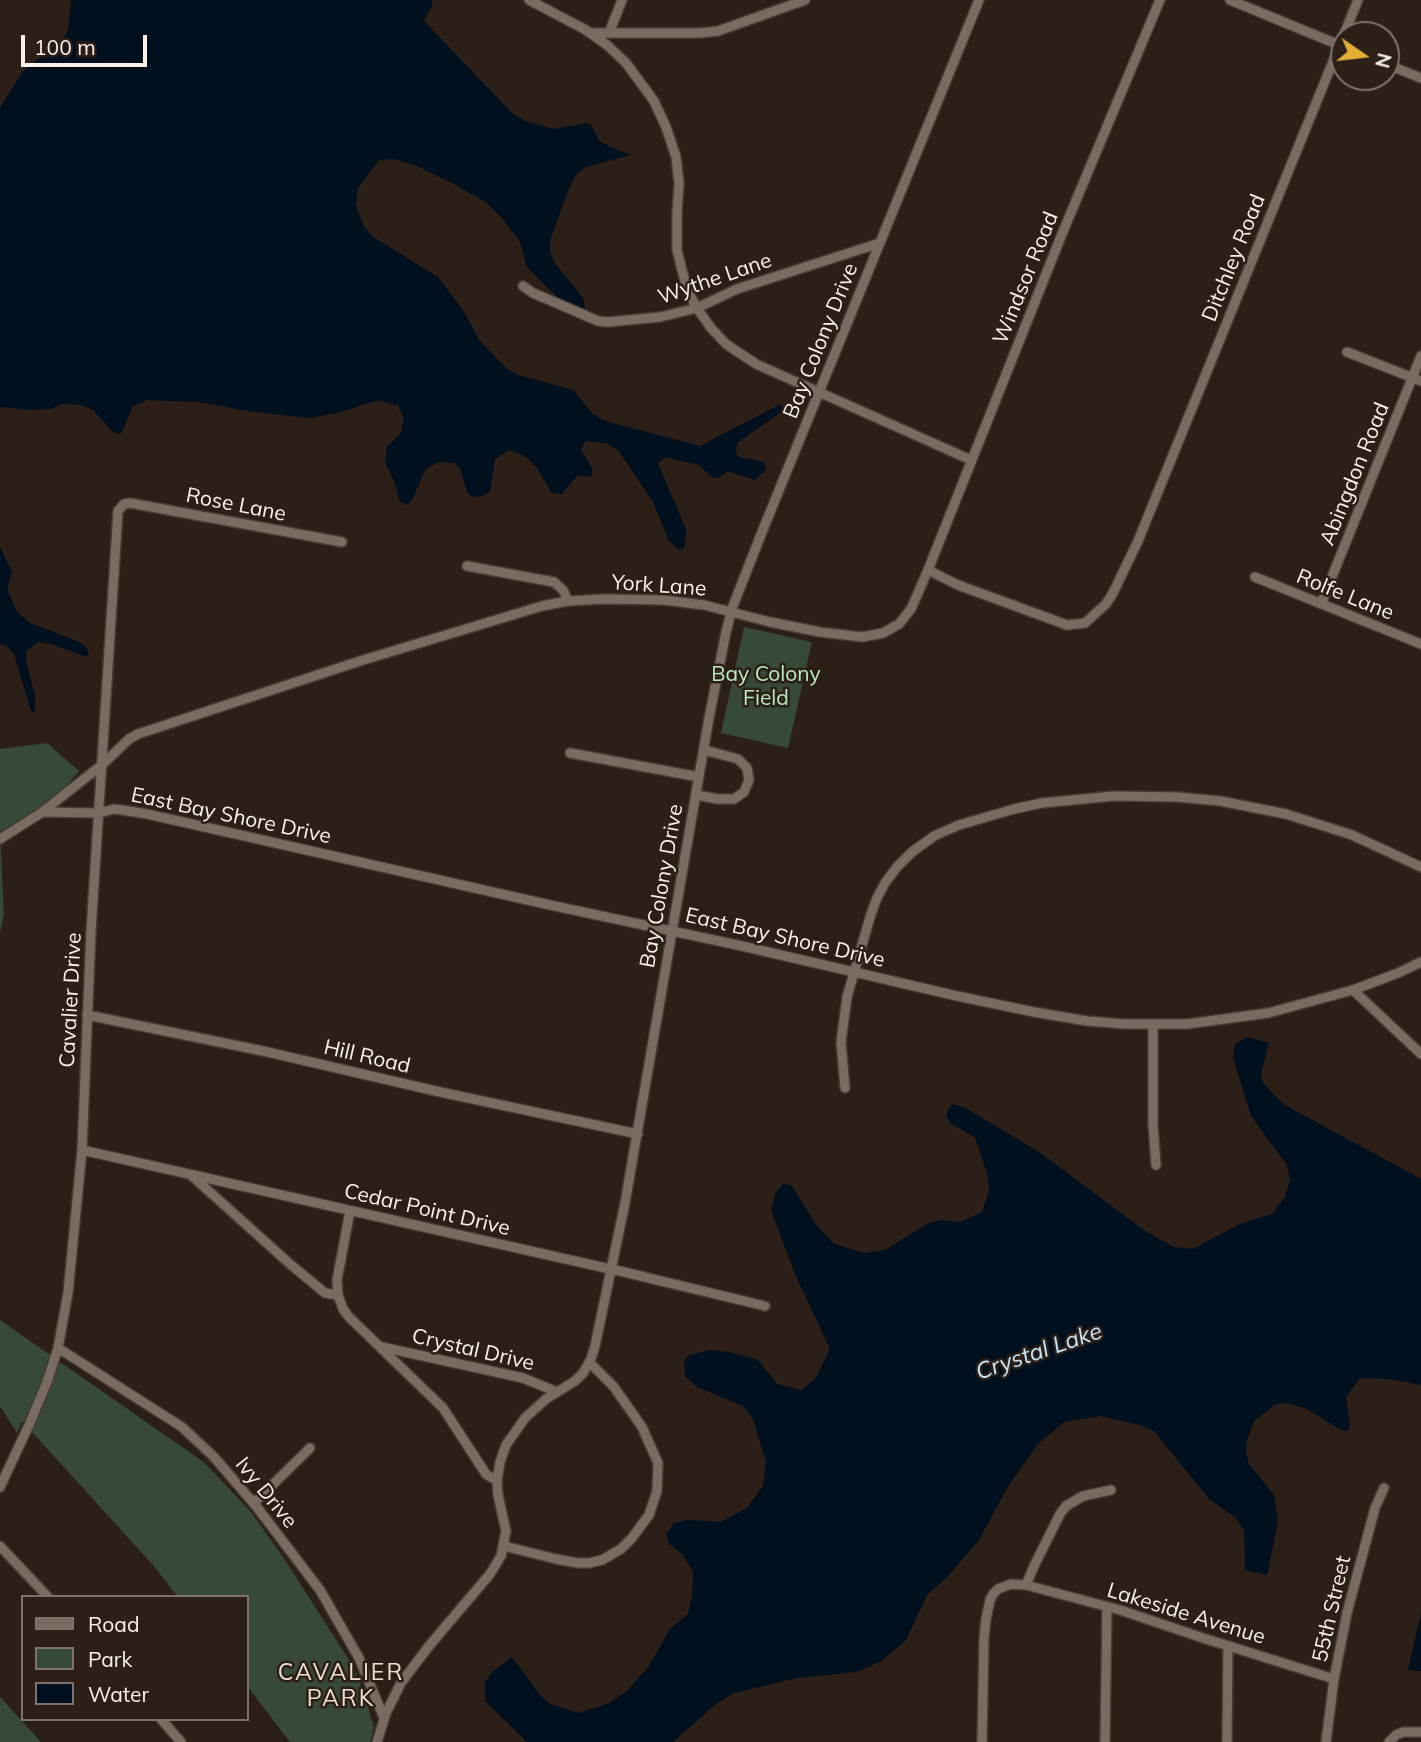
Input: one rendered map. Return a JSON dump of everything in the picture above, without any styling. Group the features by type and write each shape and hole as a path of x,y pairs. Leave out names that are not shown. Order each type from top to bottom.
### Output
{"street":[{"path":"529,0 592,33 607,45 626,63 654,101 676,157 677,250 688,292 696,308 726,344 756,364 971,460"},
{"path":"609,33 622,0"},
{"path":"592,33 700,33 718,30 805,0"},
{"name":"Bay Colony Drive","path":"590,1363 638,1134 699,776 731,612 979,0"},
{"name":"Windsor Road","path":"928,570 1091,163 1160,0"},
{"path":"1230,0 1330,41"},
{"name":"Ditchley Road","path":"1351,21 1358,0"},
{"path":"1400,70 1421,78"},
{"name":"Ditchley Road","path":"928,570 958,585 1059,623 1075,625 1089,620 1106,604 1114,593 1143,530 1330,75"},
{"name":"Wythe Lane","path":"523,286 533,293 598,321 660,317 696,308 737,289 880,243"},
{"path":"1347,352 1417,380"},
{"name":"Abingdon Road","path":"1321,604 1417,380 1421,356"},
{"name":"Rose Lane","path":"124,504 342,542"},
{"name":"Cavalier Drive","path":"0,1487 47,1382 58,1348 68,1293 82,1150 87,1015 118,511 124,504"},
{"path":"467,566 554,582 563,590 568,601"},
{"name":"York Lane","path":"0,839 42,812 103,764 129,739 146,730 530,609 568,601 603,598 664,600 704,605 820,632 873,636 890,630 906,616 928,570"},
{"name":"Rolfe Lane","path":"1255,577 1421,645"},
{"path":"696,795 734,799 744,792 750,780 747,768 738,759 704,750"},
{"path":"570,753 699,776"},
{"path":"845,1088 841,1042 847,997 877,898 897,867 912,852 934,836 958,825 1042,803 1114,796 1145,795 1220,801 1262,808 1316,822 1380,846 1421,867"},
{"name":"East Bay Shore Drive","path":"42,812 99,813 122,810 147,814 957,996 1087,1021 1187,1024 1268,1013 1353,990 1421,962"},
{"path":"1353,990 1421,1054"},
{"name":"Hill Road","path":"87,1015 250,1048 638,1134"},
{"path":"1153,1024 1153,1125 1156,1165"},
{"name":"Cedar Point Drive","path":"82,1150 765,1306"},
{"path":"190,1174 308,1279 331,1296 338,1295"},
{"path":"350,1211 337,1280 343,1310 444,1410 486,1474 497,1480"},
{"name":"Crystal Drive","path":"380,1346 523,1378 557,1392"},
{"name":"Ivy Drive","path":"58,1348 182,1427 215,1457 254,1503 320,1590 359,1658 384,1718"},
{"path":"377,1742 384,1718 401,1683 490,1574 501,1556 506,1531 497,1480 502,1454 515,1430 534,1409 575,1381 590,1363 614,1387 642,1427 658,1463 657,1491 649,1515 621,1549 611,1556 589,1563 556,1559 504,1546"},
{"path":"254,1503 310,1448"},
{"name":"55th Street","path":"1326,1742 1346,1613 1375,1508 1384,1488"},
{"path":"982,1742 984,1639 993,1594 1003,1586 1018,1583 1026,1585 1066,1506 1083,1496 1111,1490"},
{"path":"0,1546 46,1595"},
{"name":"Lakeside Avenue","path":"1026,1585 1107,1607 1334,1679"},
{"path":"1105,1742 1107,1607"},
{"path":"1227,1742 1228,1646"},
{"path":"163,1721 181,1742"},
{"path":"1389,1742 1403,1732 1421,1732"}],"green space":[{"name":"Bay Colony Field","path":"744,627 812,642 788,748 721,733"},
{"path":"47,743 79,771 45,806 0,832 0,749"},
{"path":"0,832 4,915 0,932"},
{"path":"0,1320 205,1463 251,1512 353,1666 374,1728 370,1742 290,1742 248,1687 248,1595 176,1595 153,1565 22,1421 17,1433 0,1406"},
{"path":"0,1697 41,1742 0,1742"}],"water":[{"path":"71,0 431,0 433,4 424,21 511,112 525,121 553,129 587,123 591,125 600,142 630,155 586,167 576,175 550,241 554,262 583,298 585,308 579,311 564,304 527,267 520,242 486,202 417,166 394,159 379,160 358,188 356,205 363,225 373,237 438,277 465,313 479,340 507,369 518,375 573,390 593,414 605,421 700,446 779,405 783,407 781,412 737,443 736,453 739,457 764,462 766,469 755,480 728,471 718,478 713,478 699,465 665,457 658,464 686,529 685,546 682,549 669,541 653,502 618,450 606,443 585,441 581,450 592,468 592,477 577,476 562,494 552,493 537,468 525,456 509,450 495,459 490,492 480,497 470,496 460,468 454,463 438,462 425,470 413,498 407,505 400,502 385,463 387,447 401,433 404,418 398,406 379,400 337,413 308,418 199,402 147,400 133,406 121,434 113,432 93,410 81,405 62,404 51,409 28,410 0,407 0,108 22,72 61,41 68,31"},
{"path":"0,547 12,572 7,589 17,612 30,623 79,642 87,648 89,656 38,642 26,651 35,696 35,713 31,711 14,654 7,646 0,644"},
{"name":"Crystal Lake","path":"1247,1037 1269,1043 1261,1074 1263,1083 1283,1104 1421,1179 1421,1385 1390,1379 1360,1378 1346,1397 1350,1426 1347,1431 1307,1409 1287,1403 1276,1404 1254,1421 1247,1440 1249,1464 1274,1495 1278,1521 1267,1575 1245,1570 1244,1530 1235,1517 1209,1499 1154,1431 1100,1416 1064,1422 1037,1445 1007,1488 979,1540 947,1577 927,1595 906,1640 880,1662 856,1672 797,1678 734,1693 716,1704 673,1742 527,1742 485,1701 485,1682 492,1672 512,1657 539,1694 550,1704 578,1713 610,1703 628,1690 649,1666 670,1629 688,1614 693,1571 682,1554 669,1544 666,1534 674,1523 687,1520 721,1522 747,1508 763,1486 766,1462 753,1419 743,1406 697,1387 685,1376 684,1362 689,1355 710,1350 729,1352 758,1360 777,1384 801,1390 815,1379 830,1349 795,1274 771,1210 776,1192 783,1184 791,1185 817,1226 834,1244 864,1253 885,1250 927,1224 940,1220 960,1222 982,1212 989,1191 987,1173 975,1137 951,1124 946,1115 952,1104 964,1107 1042,1154 1145,1231 1174,1247 1193,1249 1240,1224 1272,1214 1285,1197 1290,1180 1287,1165 1251,1116 1233,1057 1235,1044"},
{"path":"1421,1613 1421,1671 1408,1670"}],"district":[{"name":"CAVALIER PARK","path":"341,1686"}]}
